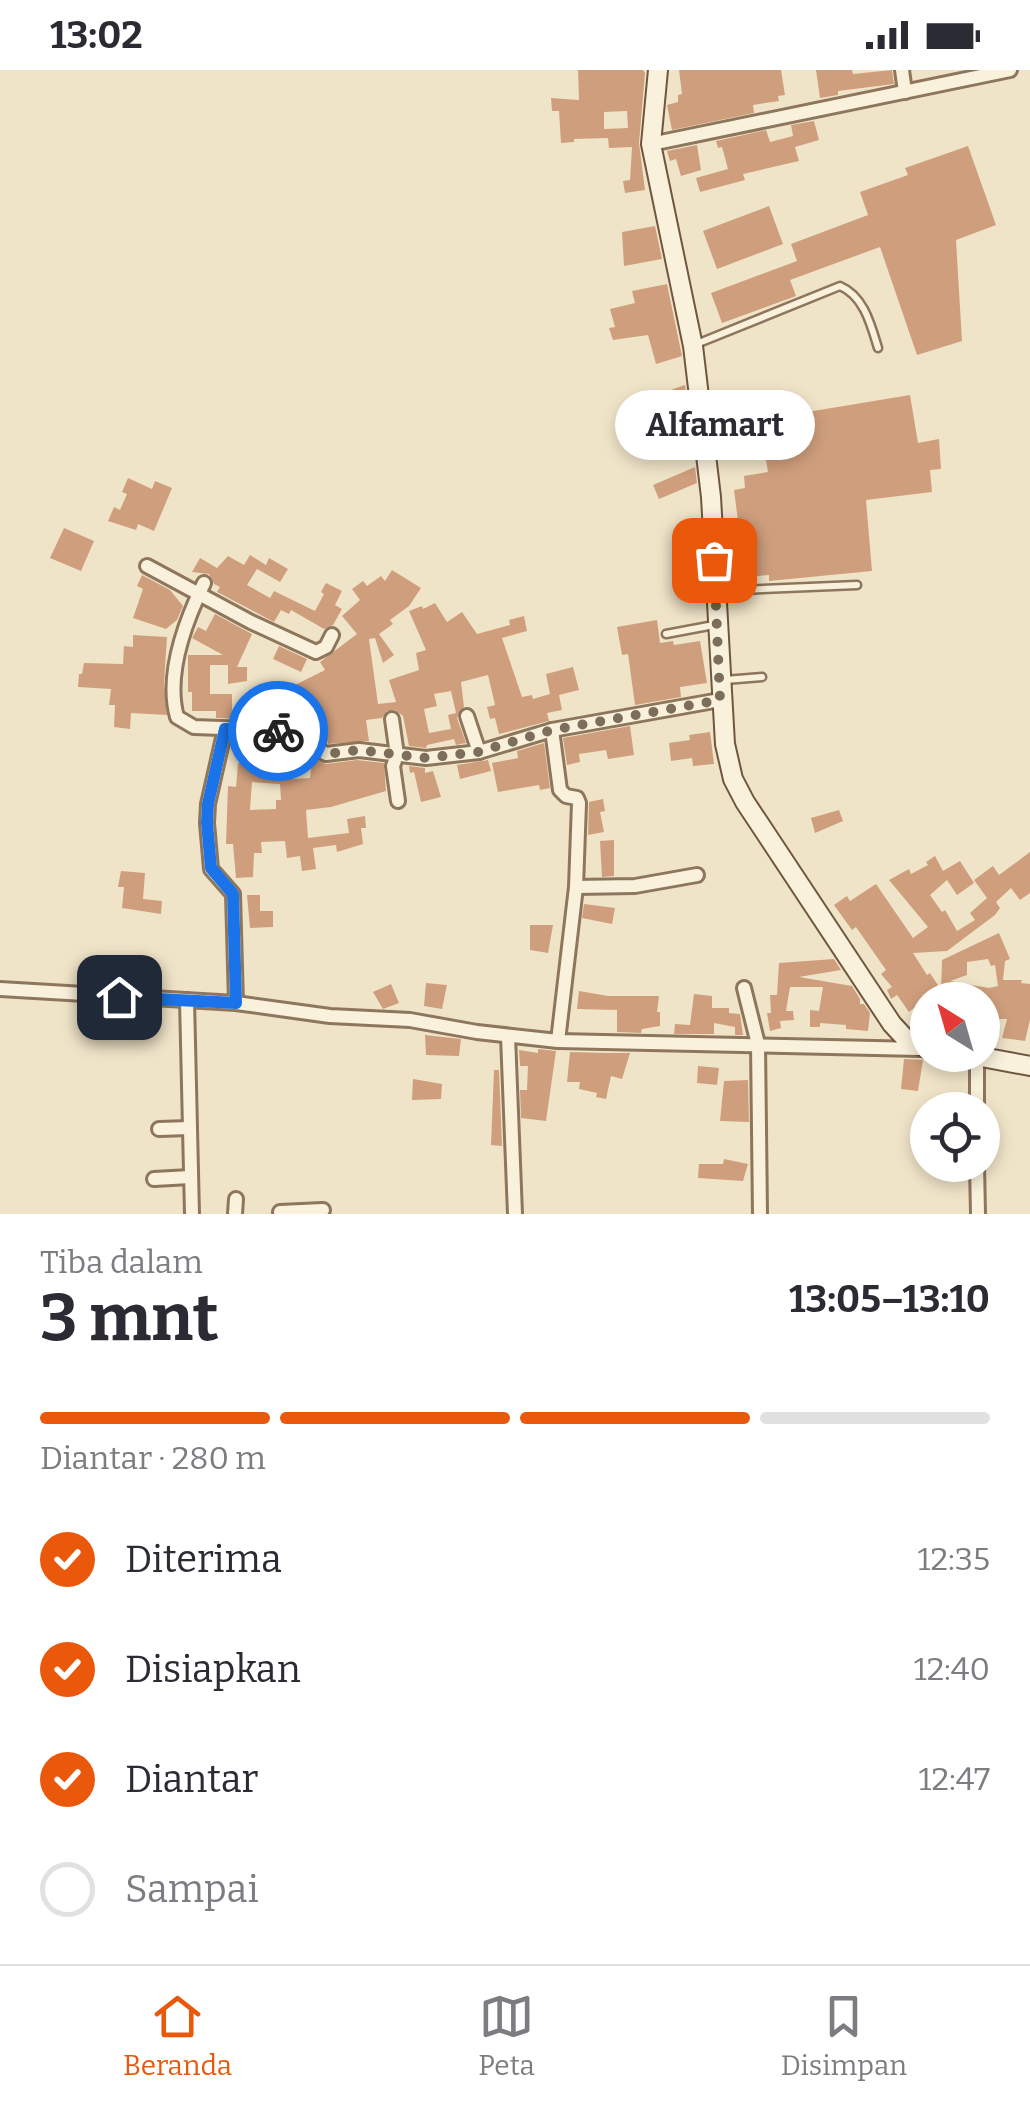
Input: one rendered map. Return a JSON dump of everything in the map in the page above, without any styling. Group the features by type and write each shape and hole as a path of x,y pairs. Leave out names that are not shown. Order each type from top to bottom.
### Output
{"main road":[{"path":"658,70 651,144 693,346 710,497 727,762 745,802 892,1024 910,1041"},
{"path":"1000,1058 1027,1061"}],"street":[{"path":"902,70 905,92"},
{"path":"651,144 1010,70"},
{"path":"147,566 202,588 251,622 316,652 326,647 332,635"},
{"path":"202,588 178,652 174,705 177,718 187,724 225,729 309,731 316,734 319,750 326,754 359,750 426,758 478,752 720,690"},
{"path":"467,716 478,752"},
{"path":"392,719 397,756 392,766 398,801"},
{"path":"225,729 207,823 211,868 233,894 236,1003"},
{"path":"552,730 560,790 579,803 576,887 558,1041"},
{"path":"576,887 635,886 697,875"},
{"path":"744,988 758,1044 760,1214"},
{"path":"0,989 284,1007 330,1016 410,1020 558,1041 910,1049"},
{"path":"187,1000 192,1214"},
{"path":"508,1036 515,1214"},
{"path":"159,1129 189,1128"},
{"path":"154,1178 190,1178"},
{"path":"977,1182 978,1214"},
{"path":"279,1194 280,1213 323,1210"},
{"path":"235,1214 236,1198"}],"lane":[{"path":"693,346 840,286 861,304 878,348"},
{"path":"715,591 857,584"},
{"path":"666,634 717,625"},
{"path":"720,690 762,677"}],"building":[{"path":"578,70 643,70 639,143 645,190 625,193 623,181 630,180 632,147 609,148 608,138 561,143 559,111 552,111 551,98 579,100","holes":["627,111 628,128 604,129 604,112"]},
{"path":"679,70 781,70 785,95 778,96 779,101 753,105 754,113 672,130 667,105 678,102 678,95 682,94"},
{"path":"816,70 852,70 853,74 892,70 894,84 838,91 838,95 820,98"},
{"path":"814,121 819,140 795,147 799,161 743,174 745,180 700,192 696,178 728,169 722,147 718,148 716,141 766,130 770,142 793,136 791,125"},
{"path":"697,145 701,170 681,176 676,159 670,161 667,151"},
{"path":"968,146 996,225 956,240 962,341 917,355 880,247 790,280 796,296 722,323 711,293 797,261 791,244 868,215 860,192 908,175 905,168"},
{"path":"769,206 783,244 717,269 703,231"},
{"path":"655,226 662,259 624,266 622,232"},
{"path":"667,284 682,356 656,364 648,335 613,340 609,328 615,327 610,309 635,303 632,291"},
{"path":"685,385 689,416 681,418 676,401 648,410 645,399"},
{"path":"910,395 918,443 939,439 941,469 930,470 932,492 866,500 872,571 769,581 769,575 735,578 730,521 738,521 734,490 745,488 744,476 768,472 759,420"},
{"path":"695,467 697,483 659,499 653,485"},
{"path":"128,478 152,489 155,481 172,488 154,531 138,524 136,530 108,521 114,507 120,510"},
{"path":"64,528 94,541 81,571 50,558"},
{"path":"250,555 266,565 269,558 288,569 280,582 257,569 247,585 270,598 274,591 315,611 326,583 342,591 335,605 342,609 333,625 324,629 291,610 289,614 281,610 274,622 217,592 220,587 209,574 192,572 200,558 217,568 228,556 244,565"},
{"path":"392,570 421,588 409,606 390,620 393,624 379,634 394,655 383,663 375,638 369,639 378,704 396,702 389,680 419,670 416,653 426,650 409,611 435,603 447,622 462,612 477,634 510,625 509,620 524,616 527,631 502,638 522,697 532,695 533,699 550,694 546,674 573,667 579,690 559,695 562,710 547,713 549,721 499,734 487,707 495,705 488,675 461,682 464,707 457,718 466,743 456,745 454,739 426,748 409,746 403,716 395,710 387,711 382,718 366,720 369,741 328,744 324,729 313,722 258,719 258,704 268,704 268,711 289,711 289,700 299,700 293,686 325,670 320,662 357,634 342,616 360,600 352,589 363,581 367,586 381,576 385,581","holes":["451,691 456,713 448,715 451,729 429,733 424,709 437,706 434,694"]},
{"path":"142,575 170,590 183,606 177,620 166,629 133,618 143,589 137,586"},
{"path":"215,614 252,634 237,667 247,667 247,681 228,684 228,665 210,665 210,694 232,694 232,712 251,712 251,719 216,718 216,711 192,711 188,655 223,655 192,638 198,627 206,631"},
{"path":"657,620 660,643 700,641 707,683 680,687 681,697 635,705 628,654 622,655 617,627"},
{"path":"133,635 167,637 167,715 131,713 130,729 114,727 115,705 109,705 111,689 78,687 84,663 123,664 124,646 133,647"},
{"path":"279,646 307,659 301,672 273,659"},
{"path":"630,726 634,755 608,759 606,750 579,754 580,762 567,765 563,738"},
{"path":"710,732 714,764 693,766 692,758 671,761 669,743"},
{"path":"239,739 307,741 311,756 326,764 357,760 384,763 386,791 306,810 308,838 349,833 347,819 365,816 366,828 361,828 363,844 337,852 336,845 313,848 316,869 302,871 300,856 287,858 285,841 261,842 262,853 254,853 253,877 236,878 233,844 226,844 228,786 236,787 238,763 251,764 253,742","holes":["294,759 312,761 310,778 292,779","252,782 280,784 281,800 276,800 276,809 250,810"]},
{"path":"544,743 550,788 540,790 539,785 498,792 492,763 518,758 517,751"},
{"path":"488,760 491,771 460,779 457,765"},
{"path":"409,766 425,768 425,773 433,771 441,797 421,802"},
{"path":"603,799 605,811 600,812 604,832 588,835 589,802"},
{"path":"839,810 843,821 815,833 811,818"},
{"path":"614,840 614,876 602,877 600,841"},
{"path":"1030,852 1030,893 1020,900 1011,888 996,902 1000,908 995,915 947,951 913,953 936,982 910,982 909,1012 897,995 891,999 887,990 892,987 881,974 886,970 856,927 852,930 834,905 847,896 850,901 876,884 913,938 928,927 889,880 909,869 911,874 935,856 943,871 960,861 974,883 957,895 947,880 930,895 957,931 975,920 970,913 987,898 974,880 993,866 999,875"},
{"path":"121,871 145,873 143,899 162,901 161,914 122,908 124,887 118,887"},
{"path":"247,895 260,895 260,911 273,911 273,927 250,928"},
{"path":"584,904 615,908 612,924 582,918"},
{"path":"530,925 553,925 548,953 530,950"},
{"path":"999,933 1010,959 1005,961 1003,980 1030,984 1030,1020 1025,1041 1002,1038 1007,1019 1000,1019 1000,982 995,965 991,966 988,959 967,962 967,975 950,981 956,982 941,982 942,960"},
{"path":"834,959 841,970 799,977 852,986 860,1004 870,1013 868,1031 820,1023 820,1027 810,1027 810,1010 819,1011 823,987 790,987 786,1011 793,1011 794,1020 780,1021 781,1028 770,1031 767,1013 771,1013 770,995 777,995 779,963"},
{"path":"426,983 447,985 442,1009 424,1006"},
{"path":"391,984 399,1003 383,1009 373,992"},
{"path":"579,991 608,996 659,996 660,1026 642,1029 641,1033 617,1032 617,1010 577,1009"},
{"path":"694,994 712,996 712,1008 729,1008 729,1013 740,1014 743,1035 735,1035 735,1027 714,1023 714,1034 674,1034 675,1024 690,1025"},
{"path":"425,1035 461,1039 459,1056 426,1055"},
{"path":"538,1049 556,1051 546,1121 521,1118 520,1090 527,1090 528,1066 520,1066 519,1050 538,1053"},
{"path":"570,1052 630,1053 622,1079 611,1076 606,1099 579,1089 580,1082 567,1082"},
{"path":"904,1059 910,1059 910,1072 921,1072 918,1091 901,1089"},
{"path":"698,1066 719,1068 717,1085 697,1083"},
{"path":"494,1070 499,1070 502,1146 491,1145"},
{"path":"413,1079 442,1084 441,1099 412,1100"},
{"path":"748,1080 749,1122 720,1121 724,1081"},
{"path":"724,1159 748,1164 743,1181 698,1178 699,1164 723,1164"}],"way so far":[{"path":"278,731 314,732 319,750 326,754 359,750 426,758 478,752 552,730 720,700 714,560"}],"place":[{"name":"Alfamart","path":"714,560"}],"route":[{"path":"119,997 236,1003 233,894 211,868 208,804 225,729 278,731"}]}
